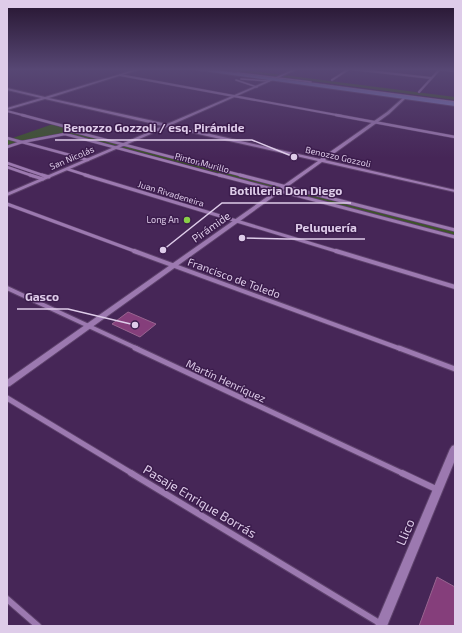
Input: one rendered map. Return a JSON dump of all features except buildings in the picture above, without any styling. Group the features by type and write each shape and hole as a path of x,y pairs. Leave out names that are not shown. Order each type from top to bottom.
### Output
{"main road":[{"path":"420,99 455,102"}],"street":[{"path":"7,110 42,99"},
{"name":"Benozzo Gozzoli","path":"46,99 455,192"},
{"name":"San Nicolás","path":"7,195 230,99"},
{"path":"250,99 455,137"},
{"name":"Pirámide","path":"7,384 393,110 404,99"},
{"name":"Pintor Murillo","path":"7,110 67,127 69,128 68,130 455,230"},
{"path":"7,147 26,141 65,134 68,130"},
{"name":"Pintor Murillo","path":"65,134 455,237"},
{"path":"7,136 26,141"},
{"path":"7,136 22,142 88,160"},
{"path":"7,163 49,177"},
{"path":"7,167 43,179"},
{"name":"Juan Rivadeneira","path":"67,169 455,287"},
{"name":"Francisco de Toledo","path":"7,204 455,369"},
{"name":"Martín Henríquez","path":"7,288 438,490"},
{"name":"Pasaje Enrique Borrás","path":"7,398 381,625"},
{"name":"Llico","path":"381,625 455,449"},
{"path":"7,599 38,626"}],"lane":[{"path":"428,99 455,102"}],"green space":[{"path":"53,124 66,128 64,133 22,141 7,146 7,140"},
{"path":"70,132 455,231 455,235 67,133"}],"place":[{"name":"Benozzo Gozzoli / esq. Pirámide","path":"294,157"},
{"name":"Long An","path":"187,220"},
{"name":"Peluquería","path":"242,238"},
{"name":"Botilleria Don Diego","path":"163,250"},
{"name":"Gasco","path":"135,325"}]}
